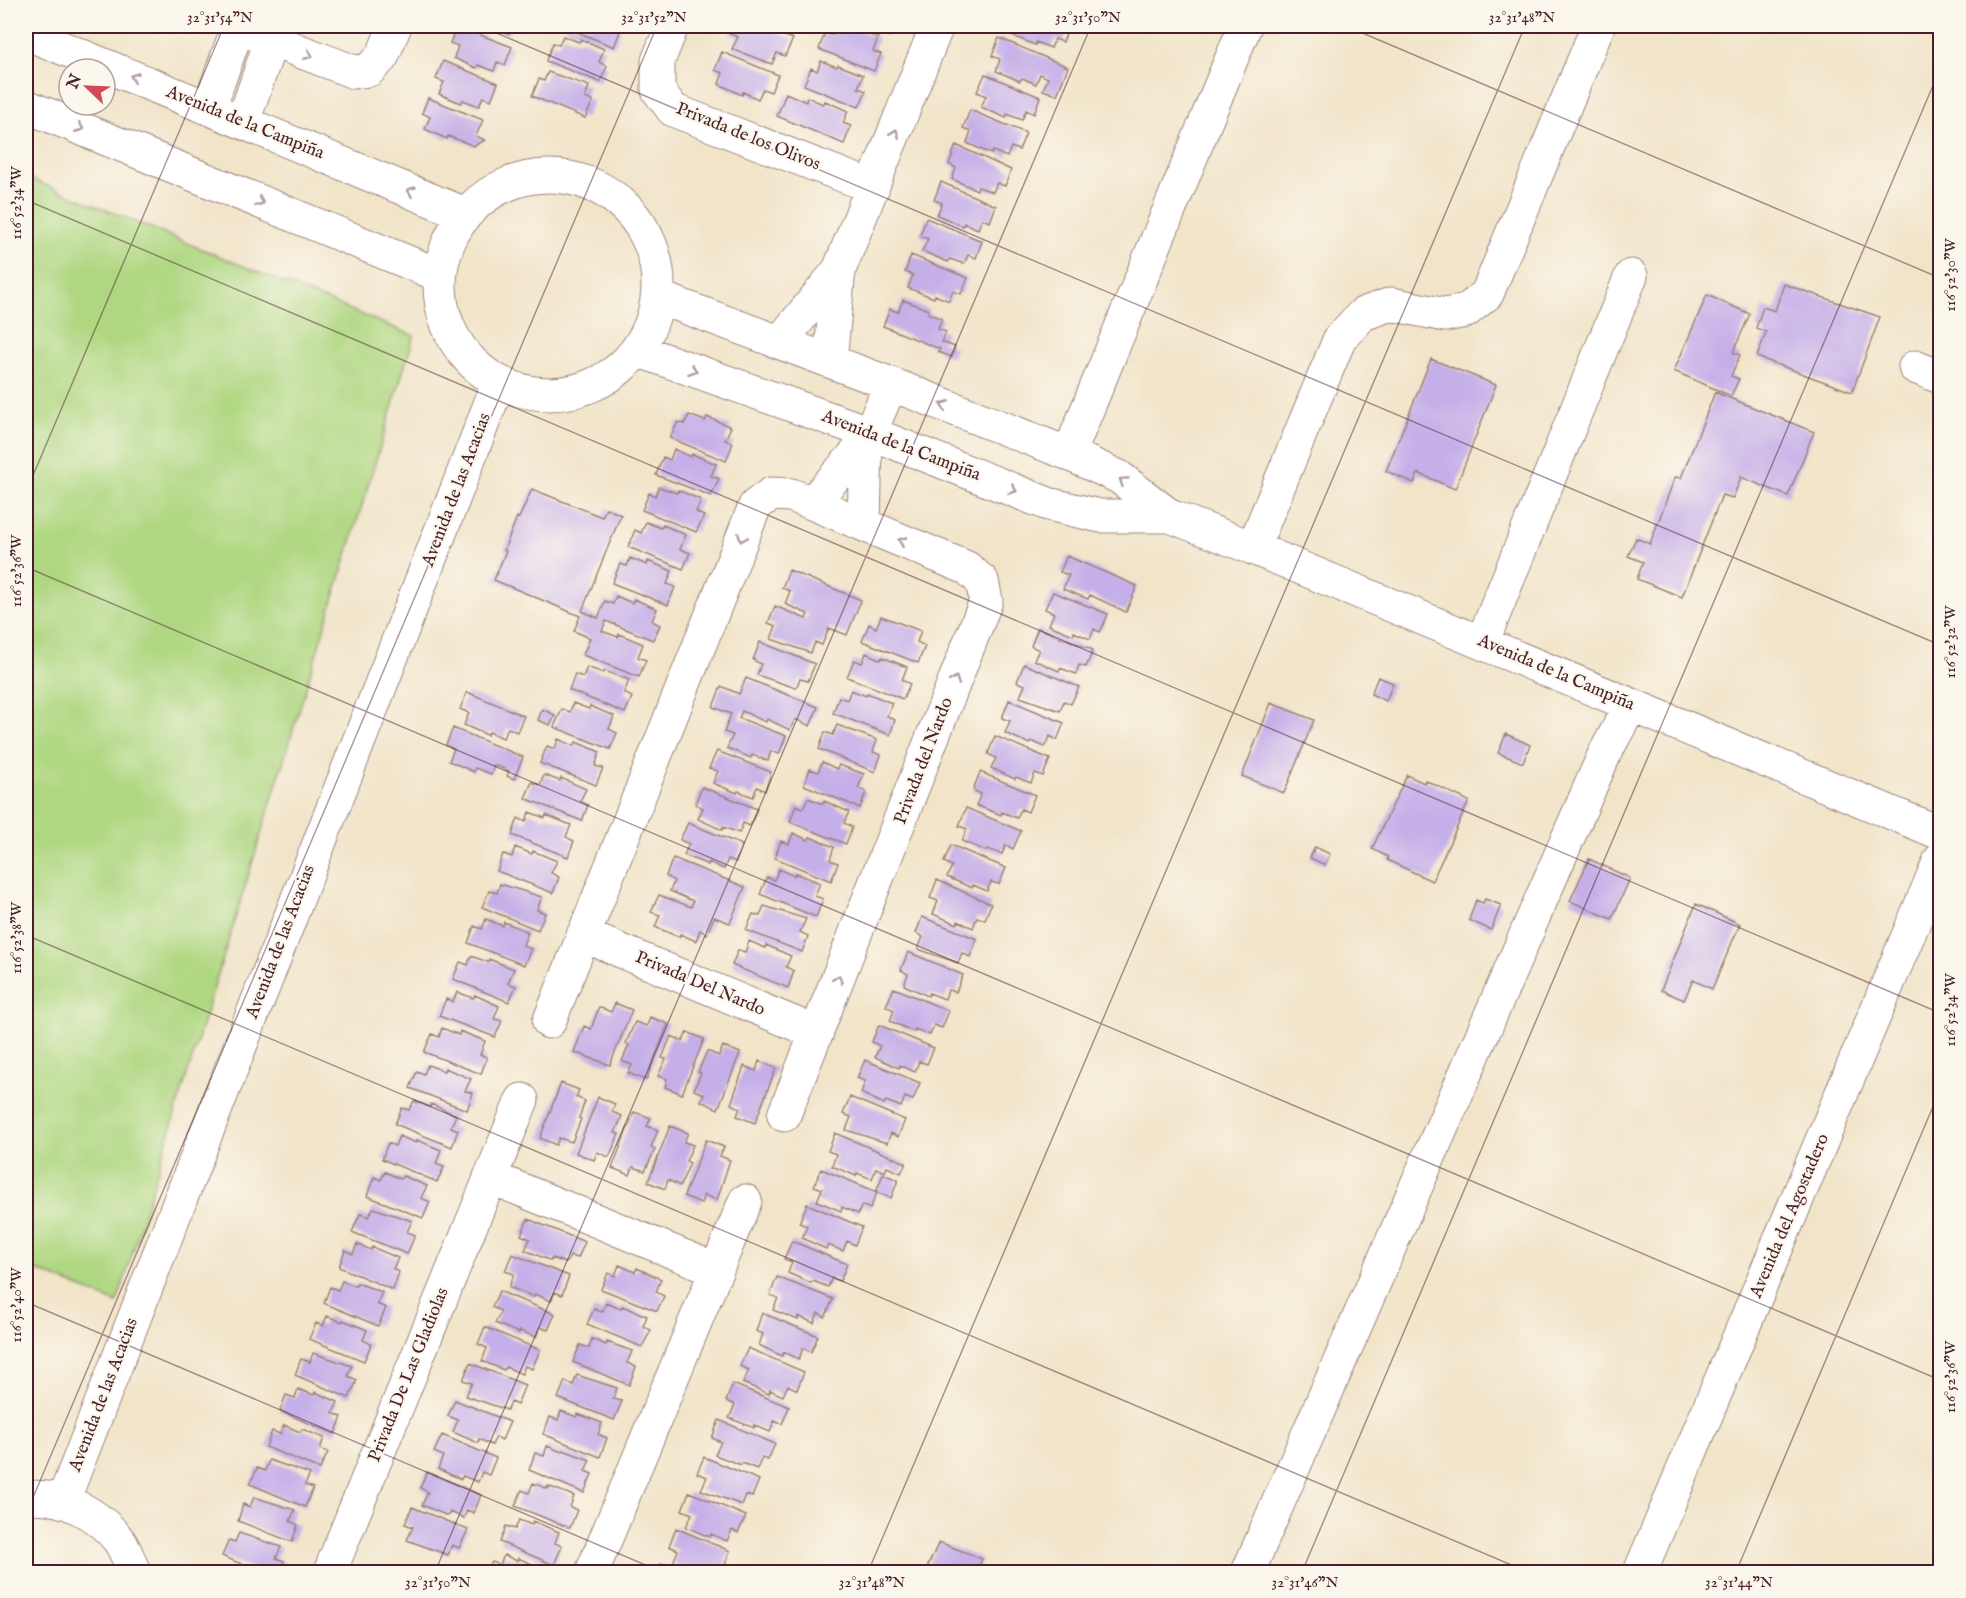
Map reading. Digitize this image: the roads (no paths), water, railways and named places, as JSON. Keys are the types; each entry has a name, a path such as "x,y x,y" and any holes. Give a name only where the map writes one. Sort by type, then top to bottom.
{"street":[{"path":"209,108 237,26 354,72 369,70 382,57 395,26"},
{"name":"Privada de los Olivos","path":"672,26 658,62 658,90 673,110 873,187"},
{"path":"780,342 838,270 937,26"},
{"path":"1069,454 1245,26"},
{"path":"1253,548 1340,338 1363,314 1391,304 1445,315 1466,311 1487,294 1598,26"},
{"name":"Avenida de la Campiña","path":"26,33 465,214"},
{"path":"243,122 272,41"},
{"path":"26,105 439,275"},
{"path":"538,176 565,176 592,184 616,198 641,226 650,242 657,269 658,297 651,325 638,350 610,377 574,393 536,395 498,384 472,365 452,339 441,308 439,275 447,243 465,214 486,195 502,186 538,176"},
{"path":"830,361 838,270"},
{"path":"1482,643 1631,276"},
{"name":"Avenida de la Campiña","path":"658,297 891,384 1069,454 1119,477 1170,516 1253,548 1941,834"},
{"name":"Avenida de la Campiña","path":"638,350 868,437 976,475 1048,504 1100,516 1170,516"},
{"name":"Avenida de las Acacias","path":"63,1501 498,384"},
{"path":"812,503 868,437 891,384"},
{"path":"976,475 997,426"},
{"path":"864,515 868,437"},
{"name":"Privada del Nardo","path":"549,1022 755,506 771,494 791,495 812,503 864,515 967,568 982,581 986,601 784,1115"},
{"path":"1248,1572 1605,753 1631,705"},
{"name":"Avenida del Agostadero","path":"1640,1572 1941,861"},
{"name":"Privada Del Nardo","path":"583,935 817,1033"},
{"name":"Privada De Las Gladiolas","path":"332,1572 333,1564 522,1100"},
{"path":"490,1177 717,1270"},
{"path":"592,1572 745,1201"},
{"path":"26,1498 63,1501 95,1516 120,1542 134,1572"}]}
